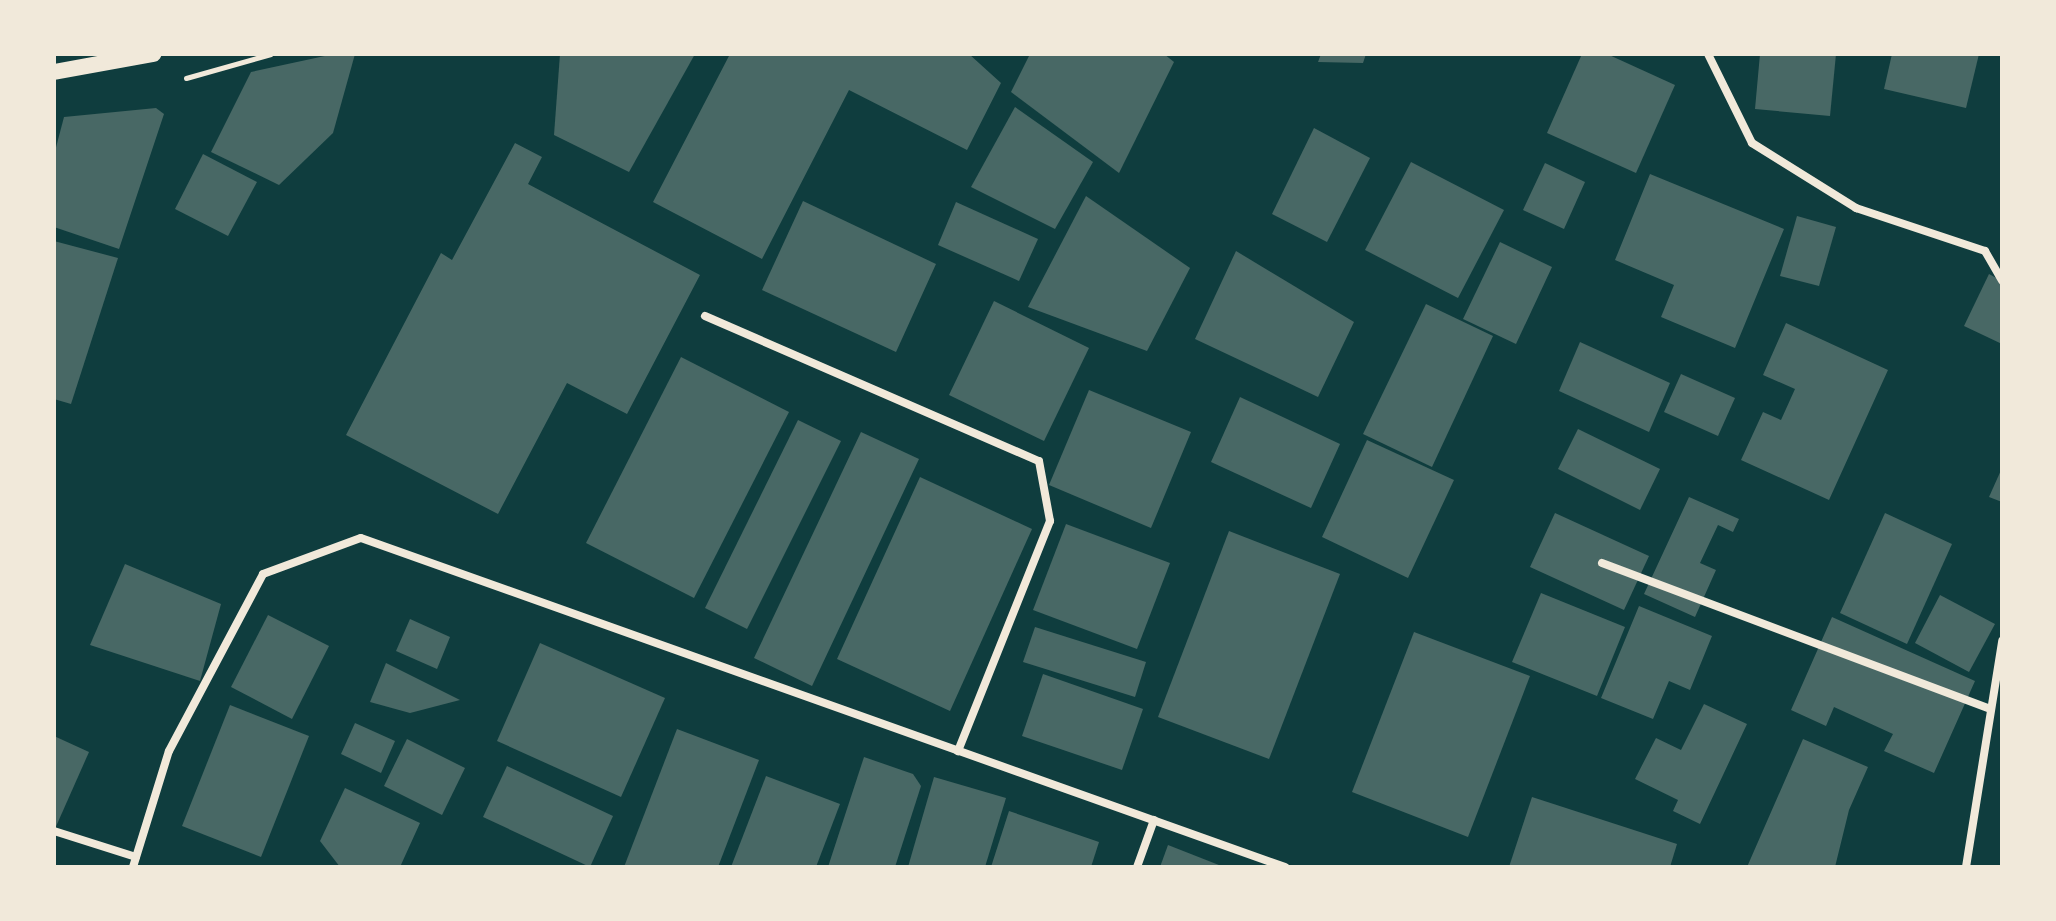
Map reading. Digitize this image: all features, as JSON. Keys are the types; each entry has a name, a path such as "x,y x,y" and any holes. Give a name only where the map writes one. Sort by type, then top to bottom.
{"main road":[{"path":"54,72 153,54"}],"street":[{"path":"1708,54 1752,143 1856,208 1985,251 2002,280"},
{"path":"705,316 1039,461 1050,521 958,751"},
{"path":"133,867 169,751 263,574 361,538 1285,867"},
{"path":"1602,563 1991,709"},
{"path":"1966,867 2002,641"},
{"path":"1137,867 1154,820"},
{"path":"54,831 136,857"}],"building":[{"path":"334,54 355,54 333,133 279,185 211,152 251,72"},
{"path":"560,54 695,54 629,172 554,135"},
{"path":"730,54 969,54 1001,83 967,150 849,90 762,259 653,202"},
{"path":"1030,54 1164,54 1174,62 1119,173 1011,92"},
{"path":"1321,54 1366,54 1363,63 1318,62"},
{"path":"1582,54 1607,54 1675,85 1636,173 1547,133"},
{"path":"1760,54 1836,54 1830,116 1755,109"},
{"path":"1892,54 1979,54 1966,108 1884,89"},
{"path":"1015,107 1093,162 1055,229 971,187"},
{"path":"156,108 164,114 119,249 54,227 54,155 64,117"},
{"path":"1314,128 1370,158 1327,242 1272,214"},
{"path":"515,143 542,157 528,184 700,275 627,414 567,383 498,514 346,435 441,253 452,260"},
{"path":"203,154 257,182 228,236 175,209"},
{"path":"1411,162 1504,210 1458,298 1365,250"},
{"path":"1545,163 1585,182 1564,229 1523,210"},
{"path":"1650,174 1784,229 1735,348 1661,317 1674,285 1615,260"},
{"path":"1086,196 1190,268 1147,351 1028,307"},
{"path":"803,201 936,264 896,352 762,290"},
{"path":"956,202 1038,239 1019,281 938,245"},
{"path":"1797,216 1836,227 1819,286 1780,276"},
{"path":"54,241 118,258 71,404 54,399"},
{"path":"1500,242 1552,267 1516,344 1463,319"},
{"path":"1236,251 1354,322 1318,397 1195,339"},
{"path":"1989,274 2002,281 2002,344 1964,326"},
{"path":"994,301 1089,348 1044,441 949,395"},
{"path":"1426,304 1493,336 1432,467 1363,434"},
{"path":"1786,323 1888,370 1829,500 1741,460 1763,412 1781,420 1795,389 1763,375"},
{"path":"1580,342 1670,383 1649,432 1559,391"},
{"path":"681,357 789,412 694,598 586,543"},
{"path":"1681,374 1735,398 1718,436 1664,412"},
{"path":"1089,390 1191,432 1151,528 1049,485"},
{"path":"1240,397 1340,444 1311,508 1211,462"},
{"path":"798,420 841,441 747,629 705,608"},
{"path":"1578,429 1660,469 1640,510 1558,469"},
{"path":"861,432 919,459 812,686 754,658"},
{"path":"1367,440 1454,480 1408,578 1322,537"},
{"path":"2002,468 2002,502 1989,497"},
{"path":"920,477 1032,529 950,711 837,659"},
{"path":"1689,497 1739,519 1733,532 1718,525 1700,563 1716,570 1695,617 1644,594"},
{"path":"1555,513 1649,556 1624,610 1530,567"},
{"path":"1885,513 1952,544 1907,644 1840,613"},
{"path":"1066,524 1170,563 1137,649 1033,610"},
{"path":"1229,531 1340,574 1269,759 1158,717"},
{"path":"125,564 221,604 200,681 90,645"},
{"path":"1541,593 1625,627 1597,696 1512,662"},
{"path":"1940,595 1995,624 1969,672 1915,643"},
{"path":"1639,606 1712,636 1690,690 1669,681 1653,719 1601,698"},
{"path":"268,615 329,646 292,719 231,687"},
{"path":"1832,617 1975,681 1934,773 1884,751 1893,734 1834,707 1826,726 1791,710"},
{"path":"410,619 450,637 437,669 396,651"},
{"path":"1035,627 1146,662 1135,697 1023,662"},
{"path":"1414,632 1530,676 1468,837 1352,792"},
{"path":"540,643 665,698 621,797 497,741"},
{"path":"386,663 460,700 410,713 370,702"},
{"path":"1043,674 1143,709 1122,770 1022,736"},
{"path":"1704,704 1747,724 1700,824 1673,811 1678,800 1635,779 1656,738 1681,750"},
{"path":"230,705 309,736 261,857 182,826"},
{"path":"355,723 395,741 381,773 341,754"},
{"path":"677,729 759,760 718,867 624,867"},
{"path":"54,736 89,752 54,831"},
{"path":"407,739 465,768 442,815 384,786"},
{"path":"1803,739 1868,767 1849,810 1835,867 1747,867"},
{"path":"864,757 913,774 921,786 895,867 828,867"},
{"path":"507,766 613,816 590,867 483,817"},
{"path":"766,776 840,804 816,867 731,867"},
{"path":"934,777 1006,798 985,867 908,867"},
{"path":"345,788 420,823 400,867 340,867 320,841"},
{"path":"1532,797 1677,844 1670,867 1509,867"},
{"path":"1009,811 1099,842 1091,867 991,867"},
{"path":"1168,845 1224,867 1160,867"}]}
